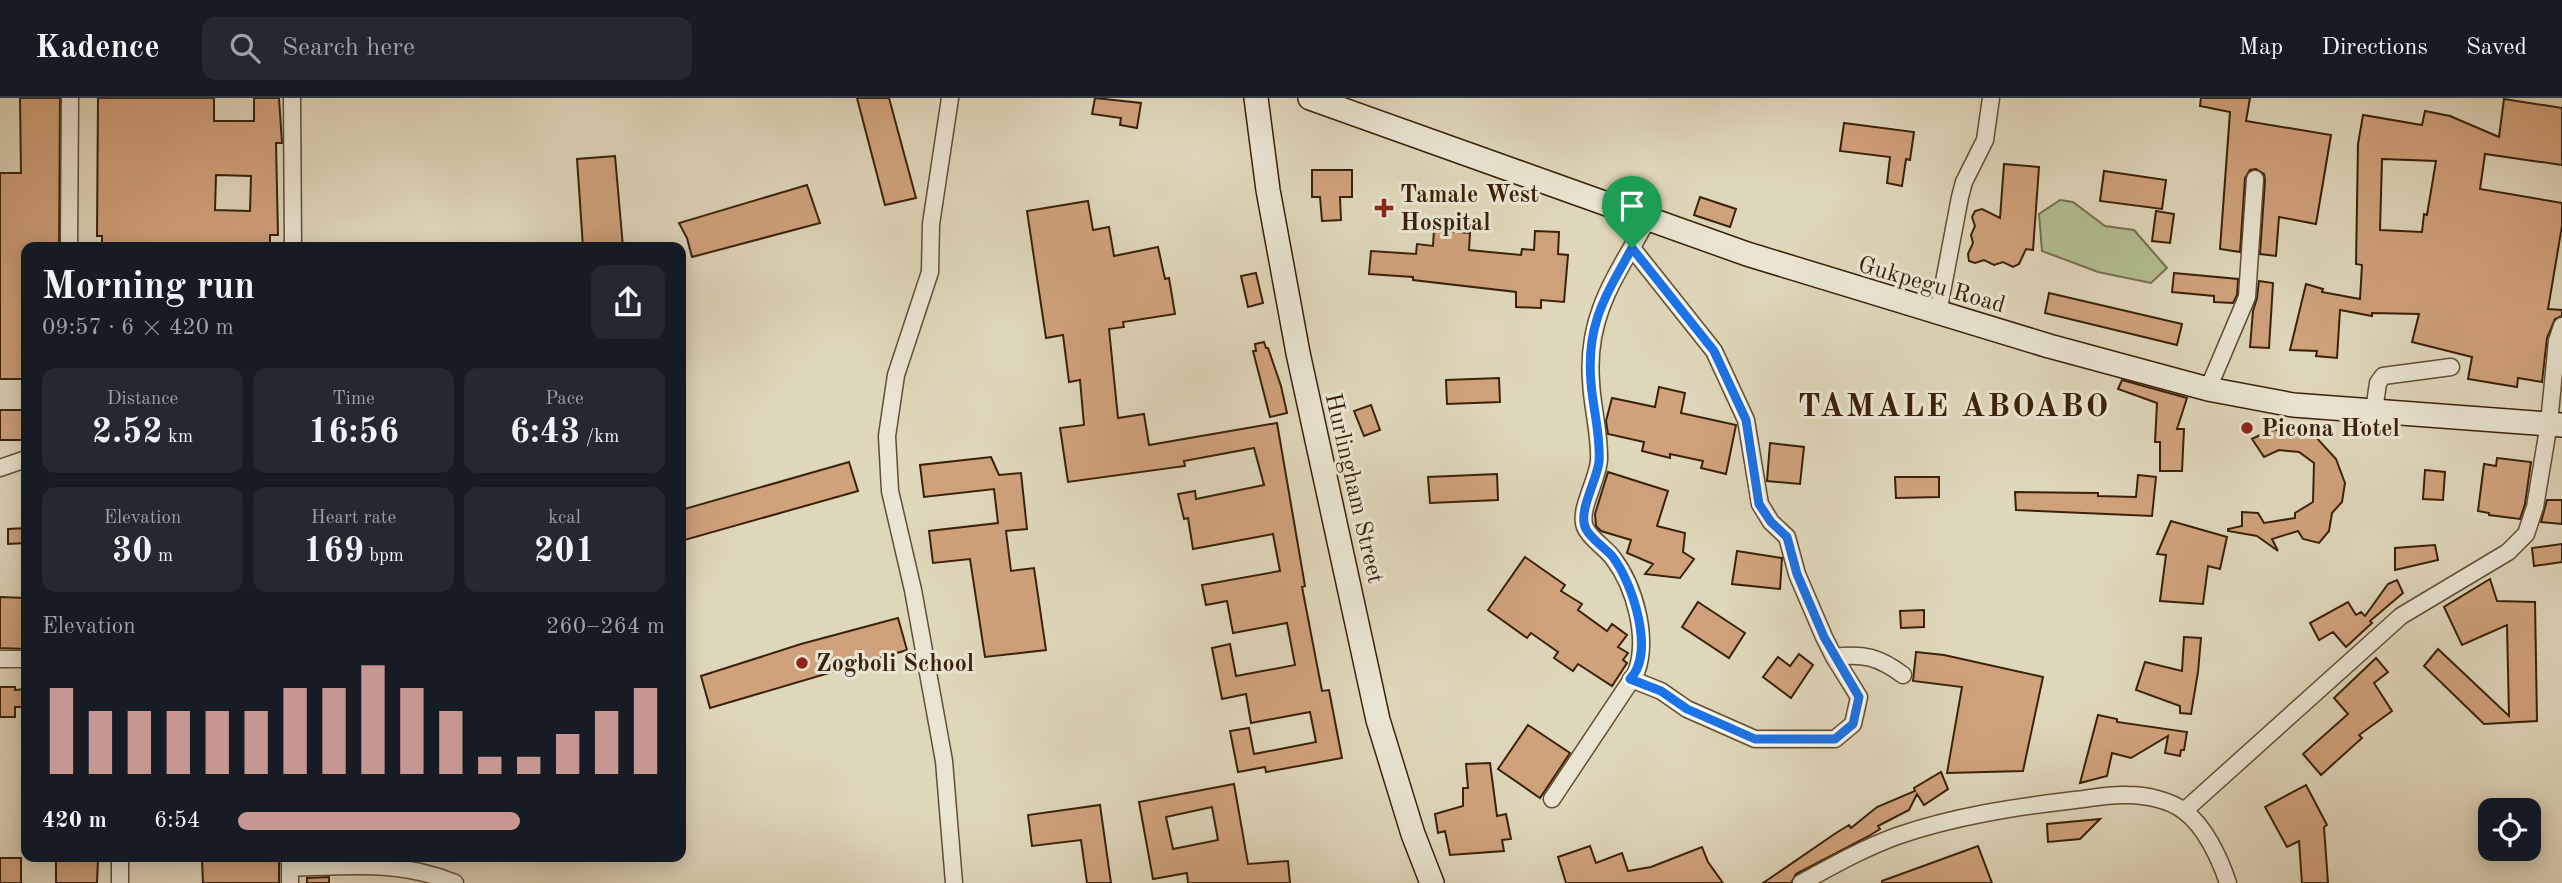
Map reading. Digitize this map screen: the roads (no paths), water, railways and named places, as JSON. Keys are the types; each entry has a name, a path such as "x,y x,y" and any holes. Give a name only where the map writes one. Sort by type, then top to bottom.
{"street":[{"path":"69,98 69,242"},
{"path":"292,98 293,242"},
{"path":"950,98 931,224 930,272 896,375 887,436 890,491 913,590 944,761 954,883"},
{"name":"Hurlingham Street","path":"1256,98 1268,190 1298,353 1378,720 1413,834 1432,883"},
{"name":"Gukpegu Road","path":"1310,98 1837,284 2208,389 2292,405 2555,424"},
{"path":"1938,313 1960,197 1969,170 1985,140 1991,98"},
{"path":"2208,389 2247,297 2255,179"},
{"path":"1552,799 1641,662 1642,646 1636,611 1626,577 1612,556 1586,529 1583,514 1599,461 1591,380 1591,341 1598,310 1648,219"},
{"path":"1630,679 1661,691 1687,709 1755,739 1835,739 1853,724 1859,697 1834,656 1797,574 1787,537 1771,522 1759,504 1746,420 1714,351 1632,248"},
{"path":"2184,811 2394,621 2517,544 2526,534 2555,424 2557,341 2562,326"},
{"path":"2374,411 2378,383 2383,376 2451,367"},
{"path":"0,468 21,461"},
{"path":"1834,656 1858,654 1891,666 1903,675"},
{"path":"0,659 21,659"},
{"path":"1801,883 1896,836 1984,813 2035,804 2129,795 2167,803 2184,811 2209,839 2228,883"},
{"path":"120,862 120,883"},
{"path":"290,869 384,865 433,874 455,883"}],"place":[{"name":"Tamale West Hospital","path":"1384,208"},
{"name":"Picona Hotel","path":"2247,428"},
{"name":"Zogboli School","path":"802,663"}],"district":[{"name":"TAMALE ABOABO","path":"1954,405"}]}
